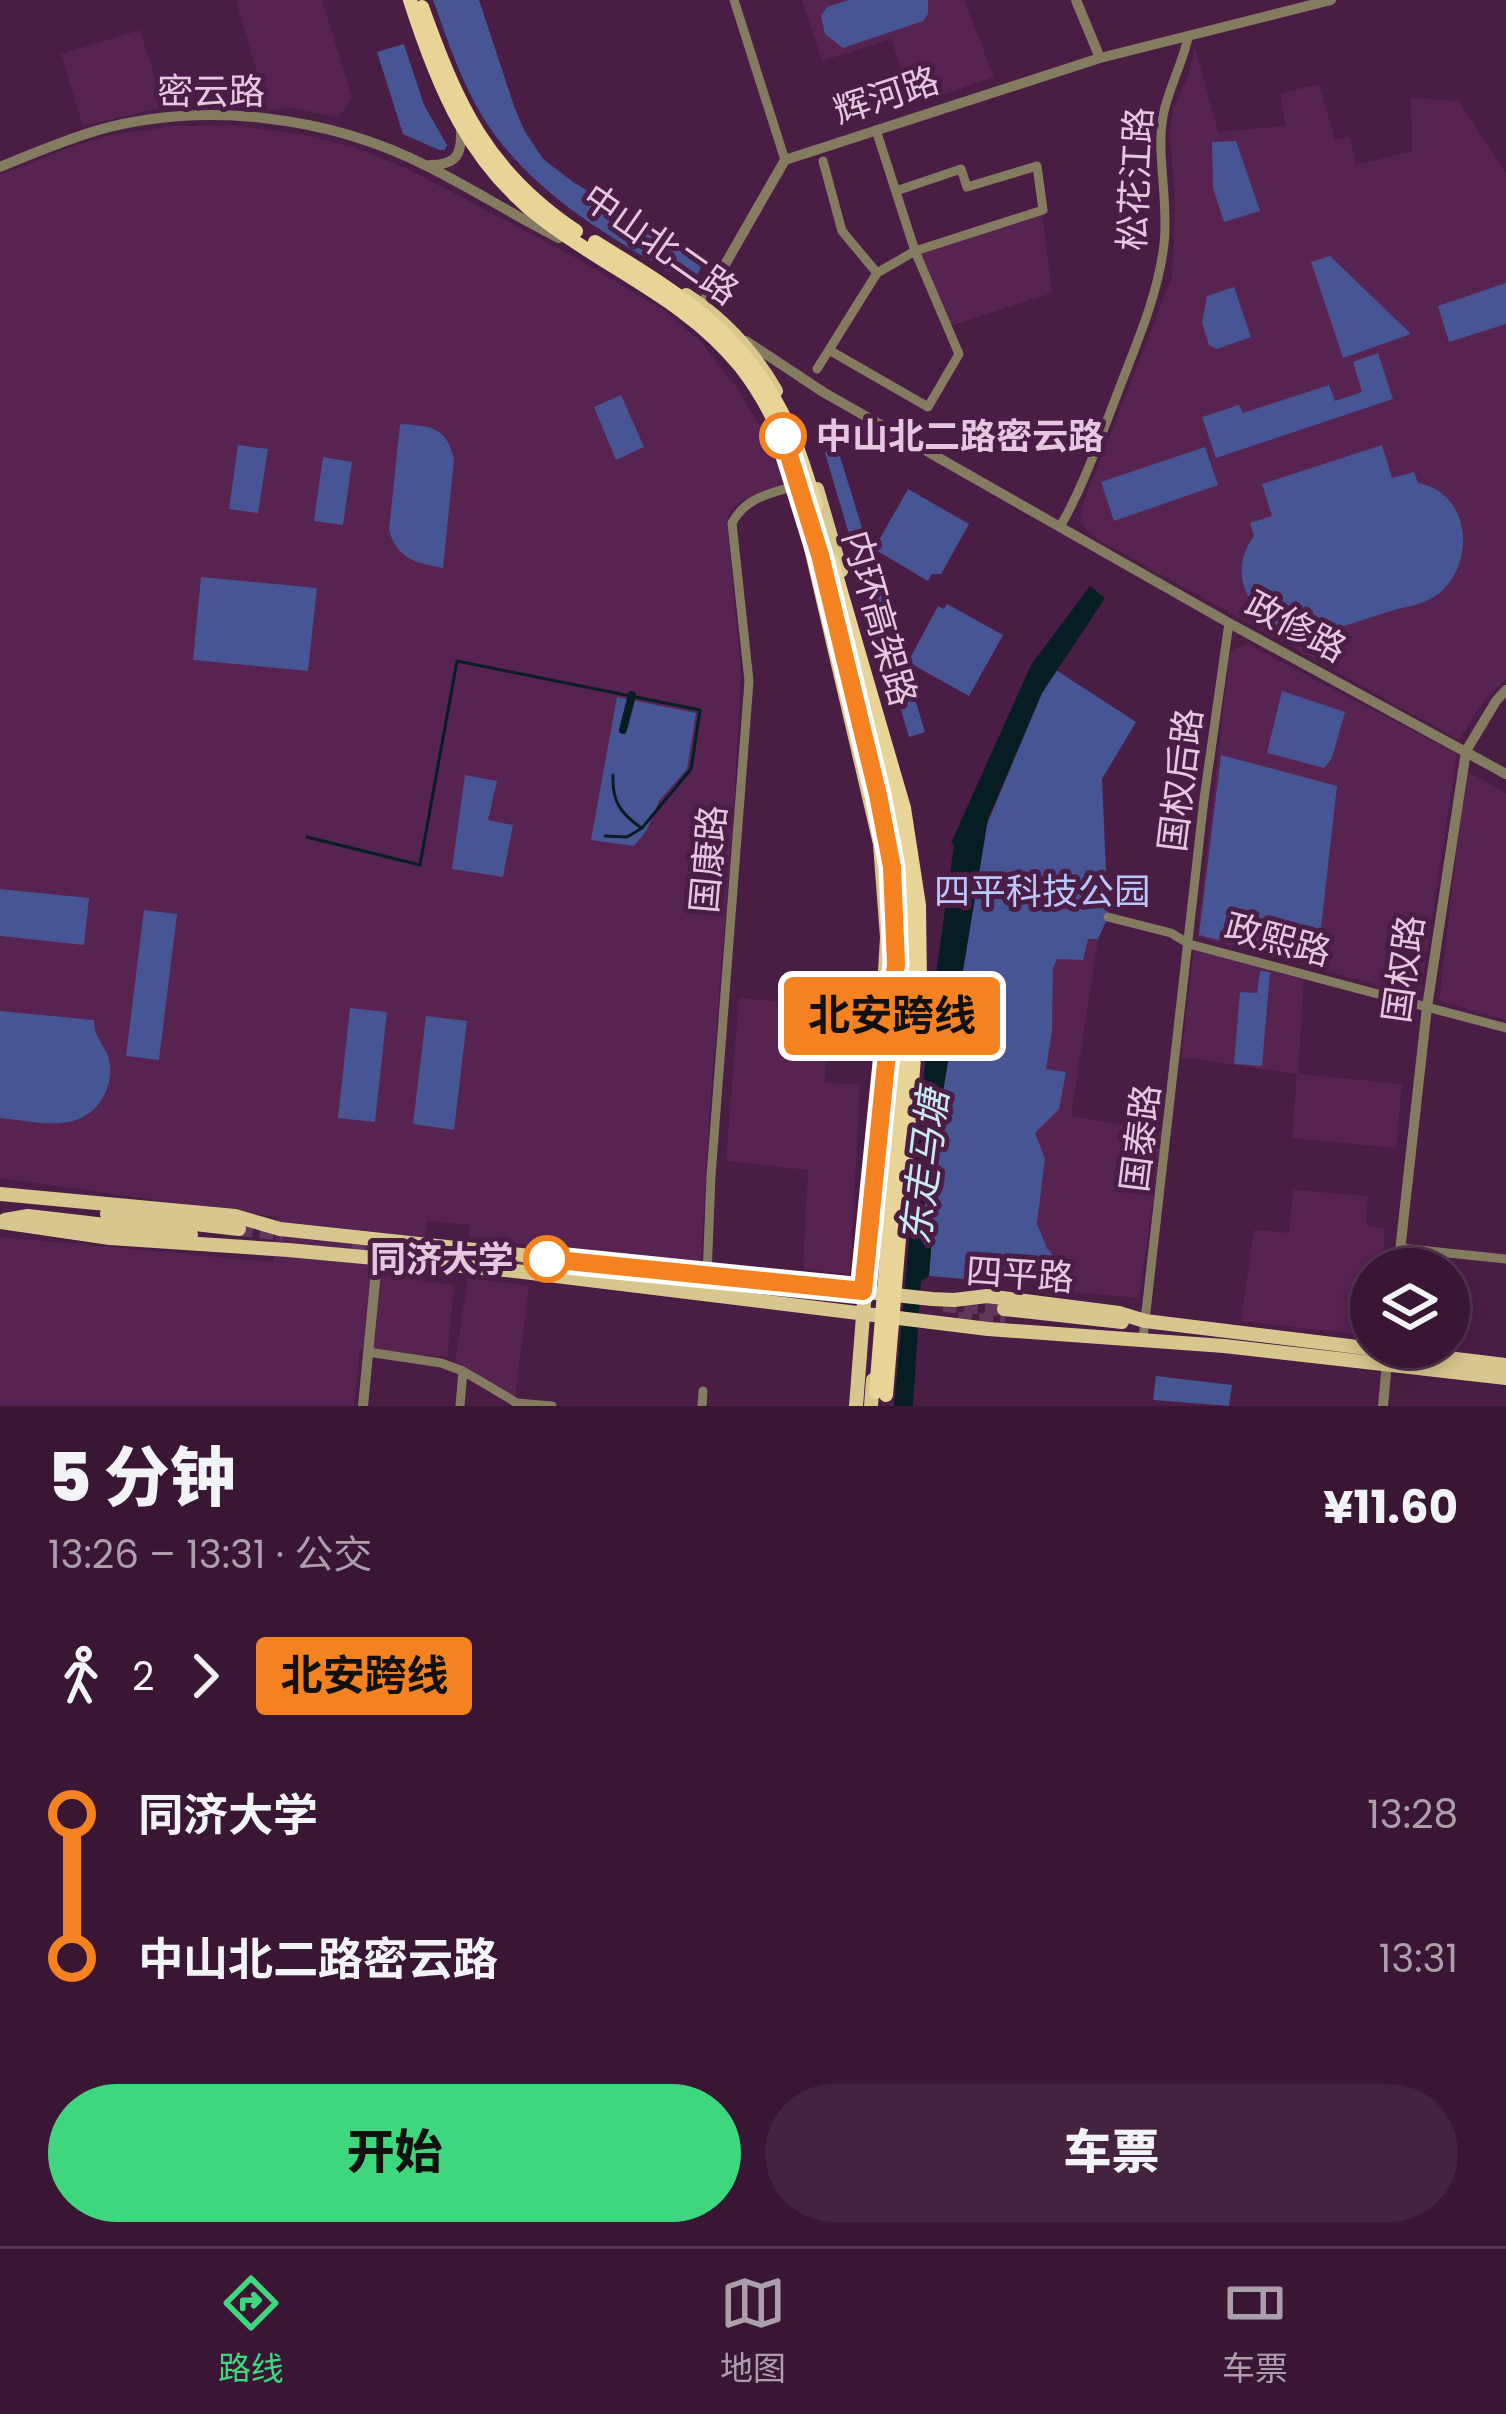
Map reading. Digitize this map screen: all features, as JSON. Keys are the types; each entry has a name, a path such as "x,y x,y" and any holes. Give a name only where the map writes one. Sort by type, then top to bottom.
{"highway":[{"name":"内环高架路","path":"410,0 443,94 502,183 556,228 704,328 742,368 782,435 899,837 910,921 873,1406"},
{"name":"内环高架路","path":"423,0 457,98 494,157 550,212 679,294 727,335 773,396 804,470 904,808 919,904 920,986 885,1406"},
{"path":"820,555 892,867 896,930 890,1039 877,1144"}],"main road":[{"name":"中山北二路","path":"410,0 461,130 518,204 559,238 650,292 688,321 725,354 780,437 880,844 887,937 877,1144 856,1406"},
{"name":"中山北二路","path":"423,0 464,102 486,136 518,175 572,221 702,305 734,332 767,375 814,480 887,730 911,837 915,890 913,960 873,1406"},
{"path":"0,1194 23,1196 44,1207 240,1234"},
{"path":"0,1222 28,1216 240,1234"},
{"name":"四平路","path":"240,1234 280,1229 1145,1322 1350,1349"},
{"name":"四平路","path":"240,1234 376,1259 515,1271 988,1329 1350,1352"},
{"path":"988,1329 968,1323 963,1311 970,1304 1143,1338"},
{"name":"四平路","path":"1470,1362 1506,1365"},
{"name":"四平路","path":"1457,1368 1506,1378"}],"street":[{"path":"688,321 702,305 785,160 734,0"},
{"path":"1076,0 1100,58"},
{"path":"1188,38 1331,0"},
{"name":"辉河路","path":"785,160 1100,58 1188,38"},
{"name":"松花江路","path":"1060,527 1093,456 1159,275 1166,216 1162,124 1188,38"},
{"name":"密云路","path":"0,167 109,128 163,119 269,119 370,142 423,164 559,238"},
{"path":"423,164 443,164 455,158 462,146 461,130"},
{"path":"829,350 928,407 959,354 915,251 876,130"},
{"path":"823,160 842,231 877,273"},
{"path":"817,369 877,273 915,251 1043,210 1037,166 967,188 961,169 896,190"},
{"path":"734,332 784,368 1060,527"},
{"path":"767,375 771,366 784,368"},
{"name":"国康路","path":"707,1276 749,681 732,523 753,499 795,486"},
{"name":"政修路","path":"1060,527 1506,774"},
{"name":"国权后路","path":"1190,944 1229,623"},
{"name":"国权路","path":"1400,1248 1427,1006 1466,751 1506,690"},
{"name":"政熙路","path":"1108,917 1171,933 1190,944 1506,1028"},
{"name":"国泰路","path":"1143,1338 1190,944"},
{"path":"363,1406 379,1240"},
{"path":"1470,1255 1506,1259"},
{"path":"368,1352 441,1363 517,1403 552,1406"},
{"path":"1383,1406 1387,1368"},
{"path":"460,1406 463,1371"},
{"path":"702,1406 703,1391"}],"shaded area":[{"path":"236,0 322,0 352,97 338,118 293,108 268,110"},
{"path":"802,0 964,0 994,77 913,105 891,39 822,61"},
{"path":"140,30 164,107 83,126 61,54"},
{"path":"1195,48 1218,132 1286,126 1280,94 1319,84 1335,140 1350,137 1356,165 1412,151 1411,98 1459,101 1506,173 1506,679 1484,701 1459,740 1097,539 1080,522 1081,509 1172,277 1175,200 1170,134 1173,109"},
{"name":"同济大学","path":"235,125 310,136 408,169 665,311 700,341 735,385 784,475 787,487 742,501 727,521 741,674 701,1268 469,1237 470,1225 427,1221 421,1281 454,1285 447,1357 360,1349 354,1406 0,1406 0,1237 273,1262 277,1217 0,1178 0,175 108,136 173,126"},
{"path":"1042,214 1052,293 950,326 920,253"},
{"path":"1247,644 1457,754 1420,996 1197,937 1230,651"},
{"path":"1466,771 1506,793 1506,1020 1439,1001"},
{"path":"1088,938 1098,939 1071,1116 1163,1131 1139,1298 1059,1291 1062,1267 1037,1224 1045,1159 1034,1133 1058,1109 1066,1072 1046,1070 1053,968 1056,959"},
{"path":"1194,949 1304,980 1298,1074 1402,1084 1396,1148 1292,1138 1297,1074 1181,1057"},
{"path":"739,998 827,1006 825,1083 860,1084 850,1274 803,1269 808,1170 726,1161"},
{"path":"1293,1190 1368,1196 1366,1225 1385,1229 1384,1248 1350,1248 1350,1334 1241,1321 1254,1230 1289,1233"},
{"path":"468,1278 529,1286 515,1397 455,1362"}],"green space":[{"path":"433,0 479,0 514,106 543,159 704,260 693,285 578,214 526,171 476,105"},
{"path":"849,0 928,0 928,14 923,21 843,48 825,34 821,16 827,7"},
{"path":"404,44 424,105 447,145 445,150 403,134 377,52"},
{"path":"1236,141 1260,211 1224,222 1213,188 1212,142"},
{"path":"1330,256 1411,334 1343,358 1311,262"},
{"path":"1506,283 1506,324 1449,342 1438,306"},
{"path":"1234,287 1251,337 1217,349 1209,345 1202,323 1207,296"},
{"path":"1378,353 1393,399 1216,458 1202,417 1239,405 1243,413 1329,385 1335,401 1362,392 1353,362"},
{"path":"621,395 644,447 616,460 594,407"},
{"path":"400,424 436,430 451,449 454,460 443,568 409,558 389,530"},
{"path":"834,437 925,732 909,737 825,453"},
{"path":"238,445 268,449 258,513 229,509"},
{"path":"1382,445 1392,478 1414,472 1418,483 1437,490 1456,510 1463,540 1454,575 1440,593 1422,603 1303,638 1287,631 1259,611 1243,584 1245,553 1254,536 1250,523 1272,516 1262,484"},
{"path":"1205,447 1218,485 1114,521 1101,482"},
{"path":"323,457 352,462 343,525 314,521"},
{"path":"908,489 969,524 941,574 932,574 928,581 874,549"},
{"path":"201,577 317,588 308,671 193,660"},
{"path":"947,604 1003,635 969,696 908,662 938,606 944,609"},
{"name":"四平科技公园","path":"1056,670 1136,722 1102,779 1108,917 1098,939 1088,939 1083,960 1057,959 1053,968 1046,1069 1066,1072 1059,1109 1035,1133 1045,1159 1037,1224 1062,1267 1059,1291 1053,1291 1042,1274 1010,1280 1008,1275 990,1272 988,1281 929,1276 933,1224 923,1214 985,829"},
{"path":"1282,691 1345,712 1332,758 1324,768 1267,753"},
{"path":"617,697 696,713 687,769 659,801 634,846 591,840"},
{"path":"1221,755 1337,786 1317,964 1199,935"},
{"path":"465,775 497,781 488,820 513,825 503,877 452,869"},
{"path":"0,889 89,898 84,945 0,936"},
{"path":"144,910 177,914 159,1060 126,1056"},
{"path":"1260,971 1270,972 1262,1066 1234,1064 1240,992 1257,993"},
{"path":"350,1008 387,1012 375,1122 338,1118"},
{"path":"0,1011 94,1020 110,1074 94,1109 60,1123 0,1118"},
{"path":"426,1016 467,1021 454,1130 413,1124"},
{"path":"1156,1376 1232,1385 1229,1406 1153,1400"}],"water":[{"name":"东走马塘","path":"1090,586 1105,598 1042,693 988,819 923,1214 925,1221 933,1223 929,1276 921,1281 913,1406 894,1406 928,1031 951,843 1031,665"}],"waterway":[{"path":"307,837 420,865 457,661 700,710 691,769 642,828 627,837 605,836"},
{"path":"623,730 632,695"},
{"path":"613,775 618,805 640,827"}],"tunnel":[{"path":"239,1229 283,1234"},
{"path":"352,1243 742,1285"},
{"path":"943,1305 1004,1309"},
{"path":"958,1319 1005,1322"}],"bus line":[{"name":"北安跨线","path":"547,1259 863,1291 896,964 892,867 820,555 783,436"}],"place":[{"name":"中山北二路密云路","path":"783,436"},
{"name":"同济大学","path":"547,1259"}]}
